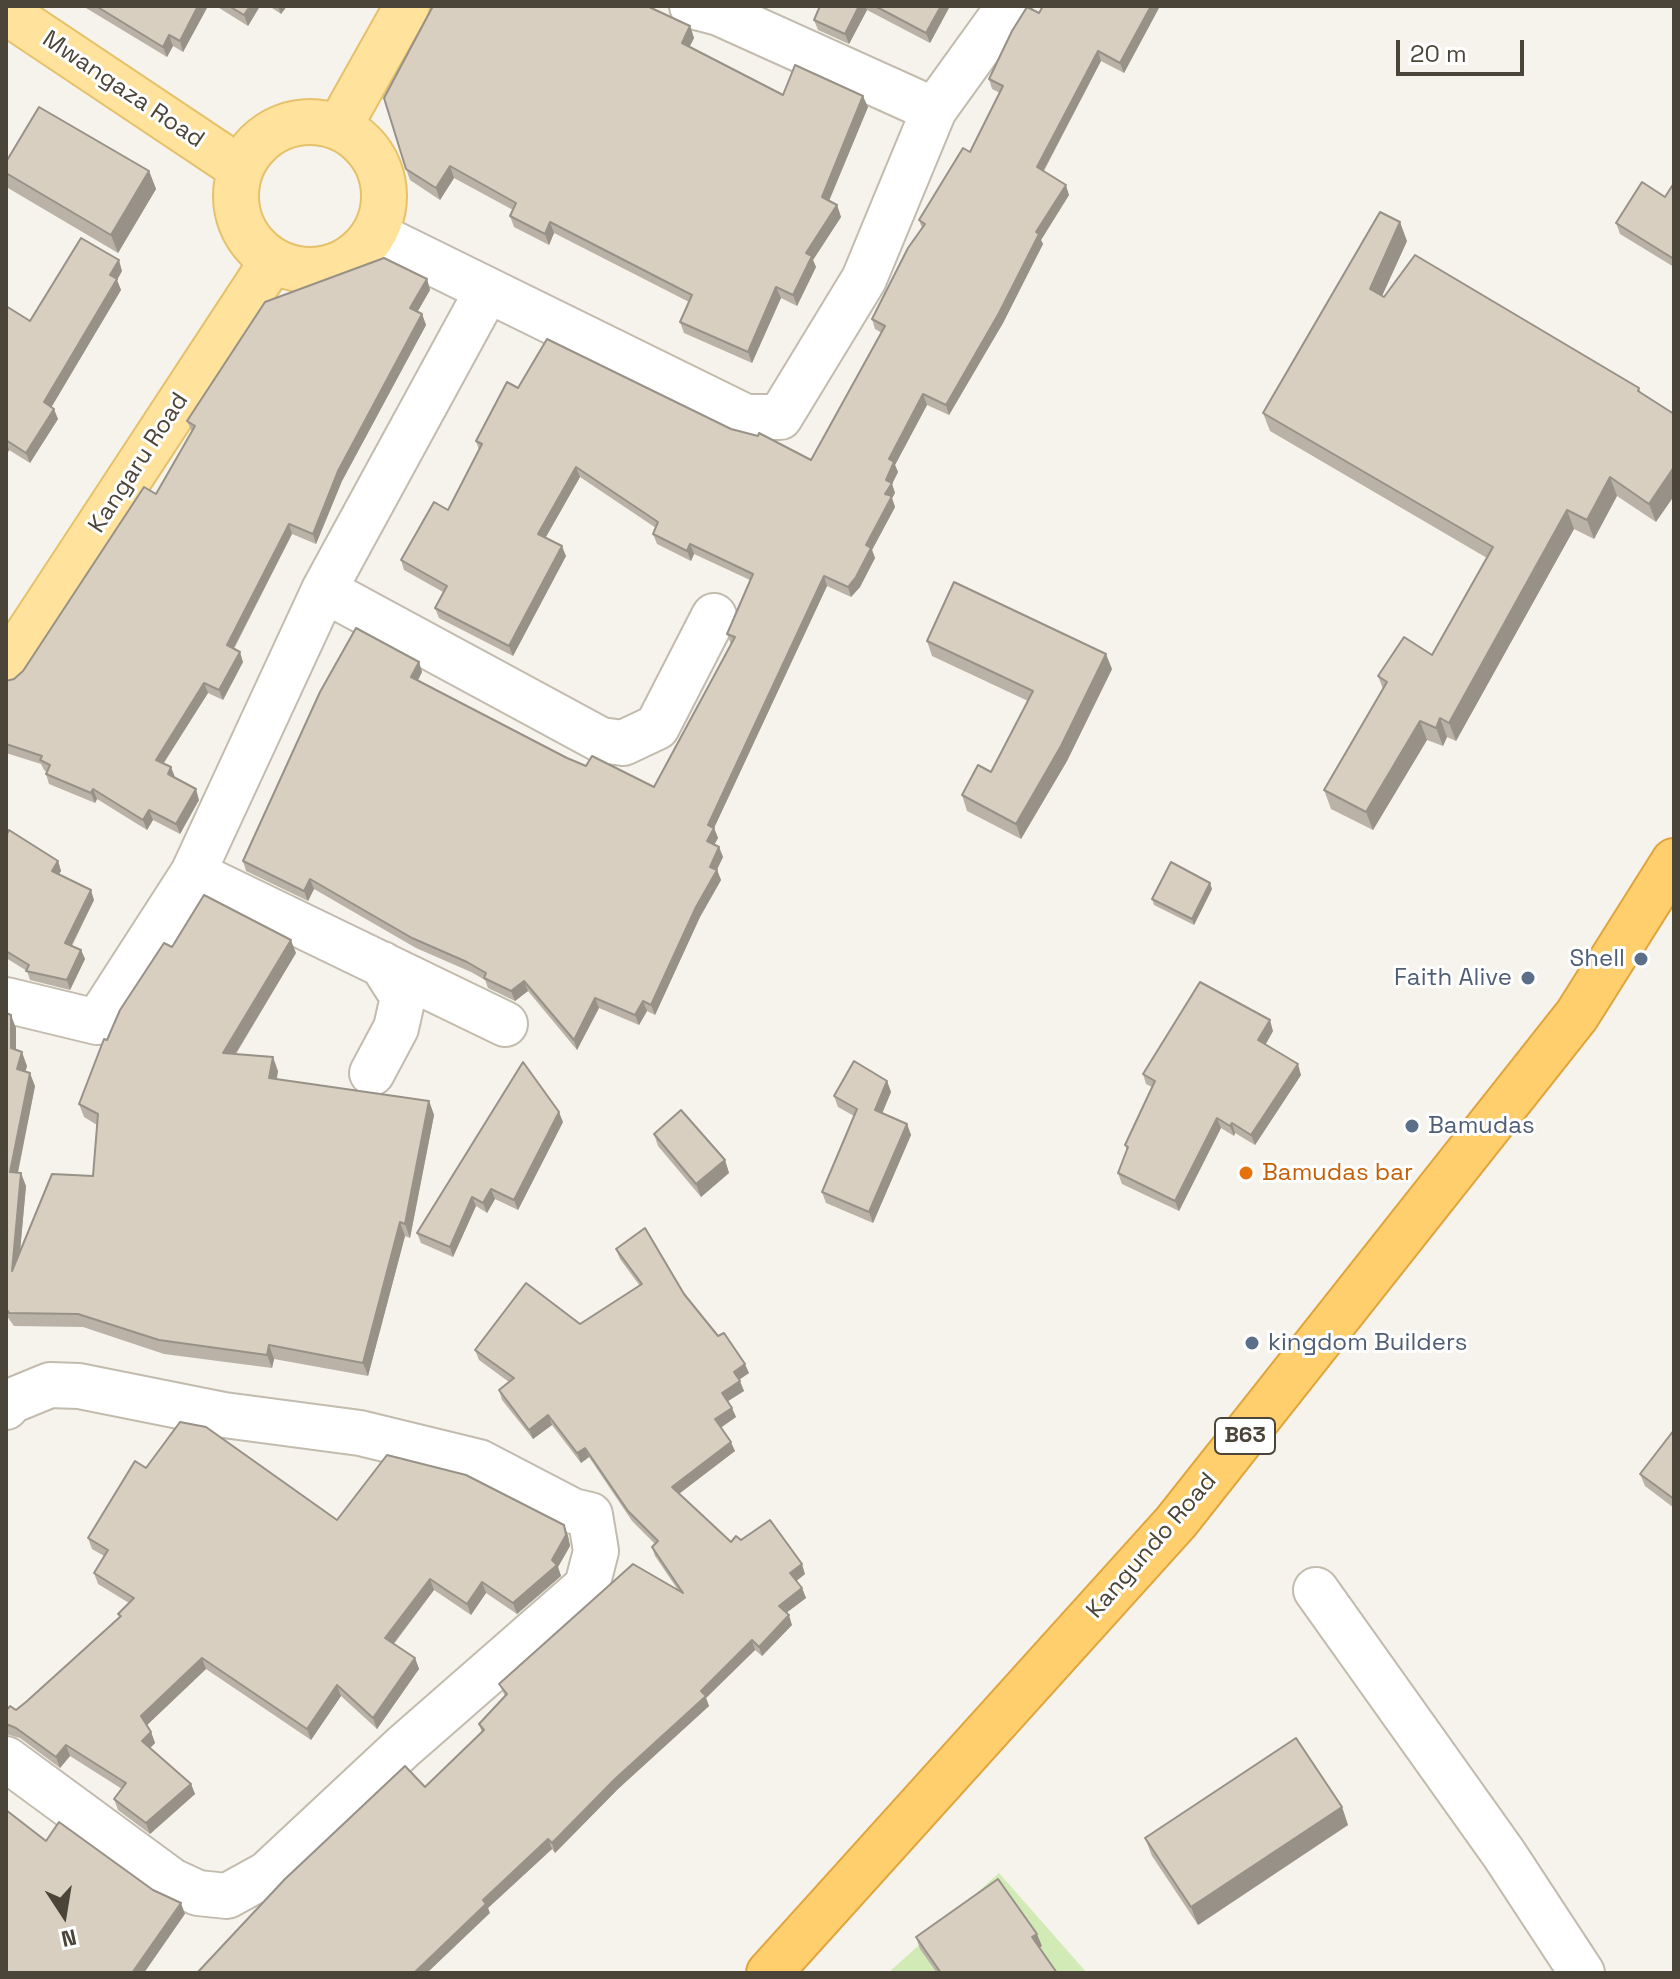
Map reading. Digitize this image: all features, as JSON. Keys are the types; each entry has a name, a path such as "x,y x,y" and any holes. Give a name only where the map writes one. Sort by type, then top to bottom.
{"highway":[{"name":"Kangundo Road","path":"769,1973 1176,1522 1577,1015 1674,861"}],"main road":[{"path":"339,127 407,6"},
{"name":"Mwangaza Road","path":"6,12 241,169"},
{"path":"315,122 339,127 360,140 376,161 384,185 383,210 374,234 359,252 339,264 317,269 294,268 273,260 256,247 241,220 236,189 241,169 253,149 270,133 292,124 315,122"},
{"name":"Kangaru Road","path":"6,667 273,260"}],"street":[{"path":"374,234 746,417 780,417 864,279 934,110 1009,6"},
{"path":"711,8 934,110"},
{"path":"6,1000 97,1022 193,873 324,590 487,291"},
{"path":"324,590 601,740 623,743 657,727 714,616"},
{"path":"193,873 505,1024"},
{"path":"372,1073 396,1028 403,997 382,964"},
{"path":"6,1407 11,1401 50,1385 79,1386 224,1415 360,1433 479,1462 573,1511 590,1515 596,1551 587,1586 403,1747 267,1874 227,1896 198,1893 172,1881 6,1759"},
{"path":"1316,1590 1486,1828 1582,1973"}],"green space":[{"path":"999,1873 1087,1973 888,1973"}],"building":[{"path":"96,6 198,6 180,41 169,35 163,47"},
{"path":"229,6 250,6 244,15"},
{"path":"433,6 647,6 690,26 682,43 783,95 795,65 863,96 822,197 837,205 806,253 812,256 793,295 776,287 748,352 680,322 692,295 550,222 545,234 510,216 516,203 450,166 436,188 406,169 384,98"},
{"path":"820,6 859,6 845,34 814,20"},
{"path":"875,6 941,6 926,33"},
{"path":"1043,6 1151,6 1120,63 1098,51 1037,167 1066,185 1036,232 1039,234 999,313 946,405 923,394 889,459 894,462 886,480 892,483 885,494 892,496 866,545 871,548 856,577 848,587 824,576 708,825 714,828 707,841 719,847 710,867 717,870 696,907 651,1005 643,1001 635,1015 595,998 574,1040 524,981 511,991 484,978 486,973 467,962 412,938 310,879 304,891 243,861 320,692 356,628 419,662 411,677 567,758 586,766 592,756 654,787 735,637 727,634 753,574 690,544 687,551 653,534 658,522 576,467 538,534 562,546 509,646 435,608 447,586 401,560 434,502 448,510 482,444 476,441 507,382 518,388 547,339 731,429 758,436 759,433 811,460 885,326 872,319 908,248 925,224 919,220 963,148 970,152 1003,86 989,79 1012,31 1027,7 1039,13"},
{"path":"39,107 149,171 111,235 6,173 6,162"},
{"path":"1642,182 1665,197 1674,183 1674,259 1616,223"},
{"path":"1380,212 1400,222 1370,289 1384,297 1415,255 1639,388 1638,391 1674,414 1674,467 1649,504 1610,477 1587,520 1567,510 1449,723 1440,718 1436,728 1420,721 1366,812 1324,790 1387,682 1378,676 1404,637 1432,655 1493,547 1263,413"},
{"path":"81,238 119,260 110,275 117,279 44,402 54,409 26,453 6,440 6,306 30,321"},
{"path":"384,258 427,279 410,308 422,314 338,471 313,534 289,524 227,645 240,652 219,690 204,683 156,760 171,767 168,774 196,789 176,824 149,810 143,820 93,789 91,793 46,774 50,765 40,760 42,756 6,744 6,681 23,671 144,487 156,494 195,426 187,421 265,302"},
{"path":"954,582 1106,654 1061,746 1016,824 962,795 978,765 991,772 1033,691 927,641"},
{"path":"9,830 58,861 52,871 91,890 65,943 81,950 67,980 26,971 29,965 6,951 6,836"},
{"path":"1171,862 1210,883 1192,919 1152,899"},
{"path":"204,895 291,940 223,1053 273,1057 269,1078 429,1101 405,1224 400,1222 363,1363 269,1345 267,1355 159,1340 78,1314 9,1313 6,1308 6,1013 11,1015 11,1048 22,1052 17,1069 30,1073 10,1172 21,1173 12,1271 52,1174 93,1176 98,1114 79,1104 104,1039 107,1040 120,1010 164,943 172,947"},
{"path":"1200,982 1270,1020 1258,1040 1298,1064 1251,1135 1217,1118 1175,1201 1118,1173 1128,1147 1125,1145 1155,1081 1143,1074"},
{"path":"854,1061 887,1081 875,1110 907,1124 869,1212 822,1192 857,1109 834,1096"},
{"path":"523,1062 559,1112 514,1200 491,1189 483,1203 472,1197 450,1247 417,1233"},
{"path":"681,1110 725,1160 696,1184 654,1134"},
{"path":"645,1228 684,1294 718,1336 724,1333 745,1364 734,1372 740,1381 722,1393 732,1408 715,1419 731,1442 672,1487 731,1542 736,1536 741,1540 770,1520 802,1564 790,1573 802,1588 779,1606 789,1615 759,1647 752,1640 701,1691 706,1696 615,1779 552,1843 548,1839 483,1900 486,1904 414,1973 197,1973 285,1879 405,1766 425,1787 484,1730 479,1724 507,1694 499,1684 633,1564 683,1593 652,1547 658,1541 628,1511 585,1448 577,1453 548,1415 529,1430 499,1390 514,1378 475,1350 526,1283 580,1324 642,1284 616,1249"},
{"path":"180,1422 206,1427 337,1520 387,1455 466,1475 564,1525 566,1535 552,1560 557,1565 513,1603 482,1582 467,1604 430,1579 385,1638 415,1658 373,1718 337,1685 307,1729 202,1658 141,1716 151,1732 142,1741 191,1784 146,1823 114,1799 126,1783 66,1745 56,1757 6,1724 6,1711 10,1706 16,1710 26,1702 121,1616 118,1614 134,1598 94,1573 108,1550 88,1538 135,1461 146,1468"},
{"path":"1674,1430 1674,1499 1640,1474"},
{"path":"1296,1738 1342,1807 1191,1907 1145,1838"},
{"path":"6,1810 46,1841 59,1822 153,1890 181,1903 132,1973 6,1973"},
{"path":"998,1879 1037,1934 1032,1937 1057,1973 941,1973 916,1937"}],"place":[{"name":"Shell","path":"1641,959"},
{"name":"Faith Alive","path":"1528,978"},
{"name":"Bamudas","path":"1412,1126"},
{"name":"Bamudas bar","path":"1246,1173"},
{"name":"kingdom Builders","path":"1252,1343"}]}
